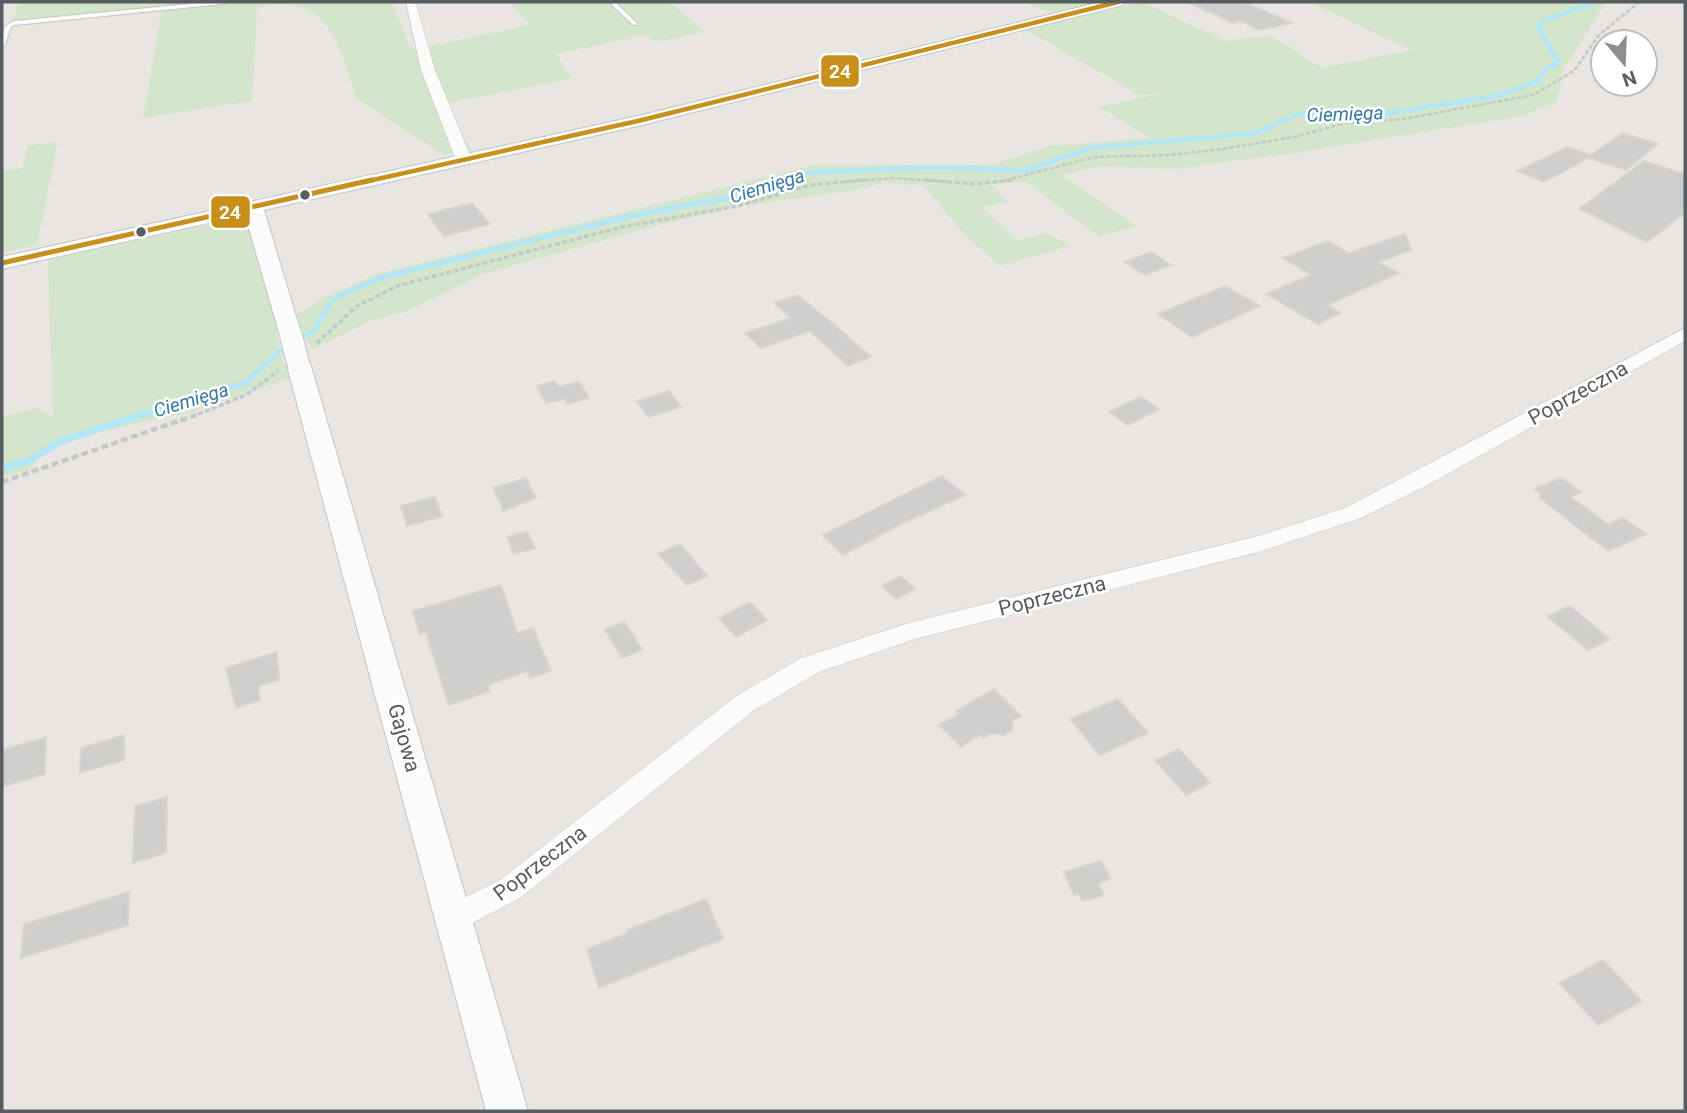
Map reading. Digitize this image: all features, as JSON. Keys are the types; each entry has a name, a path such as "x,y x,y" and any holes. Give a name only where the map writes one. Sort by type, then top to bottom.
{"street":[{"path":"2,263 74,244 662,115 1118,2"},
{"path":"410,4 428,70 464,160"},
{"name":"Gajowa","path":"253,206 290,336 292,366 455,918 507,1111"},
{"name":"Poprzeczna","path":"455,918 510,889 744,704 810,665 912,631 1262,543 1353,513 1416,482 1685,334"}],"lane":[{"path":"2,45 8,26 13,23 223,2"},
{"path":"612,2 635,24"}],"path":[{"path":"314,345 357,306 400,285 622,227 738,206 810,185 893,178 976,184 1012,181 1094,157 1169,155 1233,147 1345,123 1403,119 1532,95 1574,71 1599,35 1610,29 1622,14 1639,2"},
{"path":"2,482 219,407 246,395 292,366"}],"green space":[{"path":"19,2 181,2 181,4 13,20"},
{"path":"223,2 392,2 411,50 530,25 510,2 669,2 705,32 655,42 646,35 556,54 572,79 441,104 472,150 444,155 356,98 336,40 318,17 305,9 290,5 257,7 252,101 143,118 162,8"},
{"path":"1025,2 1105,2 1054,15"},
{"path":"1142,2 1231,43 1227,40 1271,36 1322,68 1412,50 1308,2 1606,2 1564,68 1557,102 1523,116 1288,154 1173,169 1103,166 1062,175 1136,226 1099,237 1027,182 990,183 1008,202 981,207 1017,240 1047,233 1070,246 1001,266 967,237 923,185 884,183 851,191 744,205 651,227 483,274 408,311 367,322 313,350 301,330 297,314 321,299 380,273 813,165 992,165 1049,146 1150,138 1099,107 1168,92 1140,95 1026,30"},
{"path":"58,141 37,245 2,253 2,171 23,168 27,146"},
{"path":"236,219 248,222 275,317 279,351 289,378 188,413 59,440 26,471 2,477 2,417 37,408 53,418 48,260"}],"building":[{"path":"1188,2 1244,2 1292,23 1259,30 1241,21 1232,23"},
{"path":"1622,133 1658,144 1626,170 1588,158 1544,182 1517,171 1568,147 1591,155"},
{"path":"1644,161 1685,174 1685,213 1647,242 1579,209"},
{"path":"472,203 490,224 444,236 428,214"},
{"path":"1405,234 1411,250 1378,262 1399,273 1327,305 1341,313 1318,324 1266,294 1311,275 1283,258 1328,241 1349,253"},
{"path":"1151,252 1171,265 1145,275 1125,262"},
{"path":"1225,286 1260,306 1192,337 1158,314"},
{"path":"798,295 871,357 848,366 810,331 761,348 745,333 791,318 774,303"},
{"path":"555,381 559,387 579,382 589,398 568,404 565,399 546,403 537,386"},
{"path":"669,391 681,407 648,417 637,401"},
{"path":"1141,397 1159,409 1128,425 1109,412"},
{"path":"942,476 965,495 905,522 843,555 822,535"},
{"path":"526,478 536,498 504,511 493,488"},
{"path":"1561,478 1581,492 1570,497 1608,524 1623,518 1646,534 1608,551 1539,497 1541,494 1534,489"},
{"path":"435,497 442,516 407,526 401,506"},
{"path":"527,531 535,548 514,554 507,537"},
{"path":"680,544 707,576 687,585 658,554"},
{"path":"900,576 915,589 896,599 882,586"},
{"path":"501,585 517,633 533,628 551,671 530,678 527,671 488,685 490,691 449,705 426,633 420,634 413,611"},
{"path":"750,602 767,620 736,637 719,618"},
{"path":"1569,606 1610,639 1588,650 1547,616"},
{"path":"625,622 642,650 622,658 605,629"},
{"path":"277,652 279,680 258,686 260,700 236,708 226,668"},
{"path":"994,689 1021,716 1012,721 1012,730 1004,735 992,733 983,738 980,735 961,747 939,725 959,714 956,711"},
{"path":"1118,699 1148,733 1100,755 1070,719"},
{"path":"124,735 124,760 80,773 81,748"},
{"path":"46,737 45,774 2,787 2,750"},
{"path":"1179,749 1210,783 1186,795 1155,760"},
{"path":"167,797 166,853 133,863 135,806"},
{"path":"1101,861 1111,879 1098,883 1104,895 1082,901 1078,893 1074,895 1064,872"},
{"path":"129,892 128,925 21,958 24,924"},
{"path":"706,899 723,939 599,988 587,949"},
{"path":"1603,960 1642,1001 1598,1025 1559,983"}],"waterway":[{"name":"Ciemięga","path":"775,182 801,173 941,167 1024,171 1091,148 1256,133 1298,114 1383,114 1500,95 1538,81 1544,71 1558,62 1538,28 1545,20 1595,2"},
{"name":"Ciemięga","path":"136,417 245,383 279,352 315,329 330,304 340,295 383,277 635,215 733,197 780,180"},
{"name":"Ciemięga","path":"2,468 29,461 59,442 141,415"}],"transit line":[{"name":"24","path":"2,263 642,120 1118,2"}]}
